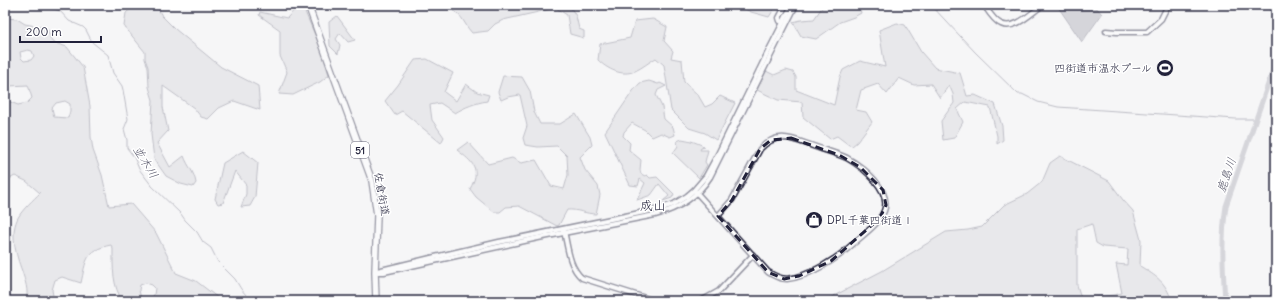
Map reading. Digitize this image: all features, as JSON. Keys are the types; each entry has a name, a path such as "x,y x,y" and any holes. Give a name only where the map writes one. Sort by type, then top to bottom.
{"highway":[{"name":"佐倉街道","path":"308,5 372,181 377,215 375,272 376,301"}],"street":[{"path":"783,22 780,21 779,18 786,5"},
{"path":"696,192 718,154 792,5"},
{"path":"375,272 435,257 564,231 659,209 674,204 696,192 706,183 713,172 796,5"},
{"path":"984,5 1000,24 1010,26 1043,5"},
{"path":"1106,31 1129,33 1147,32 1161,19 1168,5"},
{"path":"696,192 768,272 778,278 784,279 799,276 831,261 842,254 880,218 886,205 879,185 860,167 847,159 790,138 780,137 766,143 760,149 732,200 718,216"},
{"path":"564,231 571,262 577,274 582,278 655,301"},
{"path":"702,301 718,291 753,255"}],"highlighted area":[{"path":"791,138 839,155 860,167 883,190 886,205 880,218 831,261 799,276 784,279 768,272 718,216 732,200 760,149 771,140"}],"shaded area":[{"path":"112,5 132,6 123,9 115,9"},
{"path":"135,5 156,5 162,16 175,29 221,67 258,86 260,110 234,101 219,108 208,119 201,117 194,108 163,86 163,107 168,131 157,143 170,167 184,156 195,179 196,183 193,187 181,184 166,176 154,159 151,134 153,100 149,87 148,67 145,59 145,52 124,26 126,13"},
{"path":"299,5 302,5 322,51 329,75 320,82 293,95 279,94 287,72 280,56 280,30 259,15 260,12 287,18"},
{"path":"443,5 569,5 576,16 579,29 584,31 584,38 570,34 567,15 556,8 503,20 495,24 488,31 472,33 454,10"},
{"path":"737,5 770,5 774,9 769,17 751,12"},
{"path":"838,5 859,5 861,13 840,22 816,39 801,36 793,22 814,19 823,6 831,8"},
{"path":"1061,5 1094,5 1102,14 1082,42 1058,7"},
{"path":"337,16 355,40 348,42 340,33 336,39 340,45 338,54 330,46 329,22"},
{"path":"5,18 17,19 25,24 47,28 52,42 67,47 83,67 90,106 93,150 102,175 109,206 131,204 156,233 176,273 196,281 222,301 123,301 119,295 115,283 113,249 111,245 102,247 91,253 86,263 81,283 62,277 55,280 52,290 54,301 26,301 26,286 14,244 14,229 21,213 40,193 26,181 15,176 5,181 5,100 18,105 27,103 32,98 28,85 9,86 5,83","holes":["28,50 32,51 34,56 31,60 24,61 21,58 20,52","65,101 70,104 68,118 54,117 52,108 56,103","146,283 152,285 155,288 154,295 150,299 141,299 139,290 140,285"]},
{"path":"653,19 667,27 664,41 673,51 671,58 682,60 684,82 698,95 705,107 712,104 720,96 735,103 716,140 705,133 689,128 671,110 664,65 656,58 638,70 630,73 620,73 610,69 598,60 600,44 630,38 635,21"},
{"path":"897,23 905,25 921,52 935,68 960,73 967,96 975,95 995,104 1002,126 1003,140 997,144 997,136 990,107 965,102 957,109 963,122 954,138 943,140 941,121 954,103 953,94 949,85 940,98 931,84 914,85 899,78 887,94 878,84 861,90 856,110 866,112 872,122 857,142 852,146 837,136 830,139 803,117 802,102 778,100 757,90 766,71 774,75 786,70 793,72 796,77 796,90 834,105 843,70 860,61 885,67 879,30"},
{"path":"427,59 453,73 444,92 456,101 466,84 477,92 489,95 487,101 470,106 455,113 440,103 430,105 432,120 444,137 441,143 402,111 395,115 385,101 415,60"},
{"path":"503,76 522,77 530,91 534,112 540,124 560,124 576,114 590,137 592,145 580,157 585,170 598,186 600,195 596,214 567,210 557,226 519,206 506,207 500,212 494,212 476,197 470,189 475,176 474,167 468,159 457,150 468,142 488,164 512,158 521,163 536,160 551,186 564,189 568,175 567,156 557,146 538,147 525,145 523,138 527,126 520,95 501,100 498,92"},
{"path":"649,81 666,86 658,90 656,95 662,107 664,119 673,127 675,135 670,137 661,133 652,137 645,130 632,123 624,132 623,136 630,143 629,150 641,160 641,174 645,176 647,175 650,178 657,177 674,194 672,198 663,201 669,196 659,184 651,195 637,200 645,183 640,179 638,186 630,185 605,132 633,91 640,83"},
{"path":"682,139 705,147 701,148 700,150 708,150 705,162 707,165 699,178 673,153 678,146 677,141"},
{"path":"243,151 258,163 255,197 250,206 241,207 246,194 246,185 235,171 223,203 218,204 215,199 223,163"},
{"path":"1060,156 1109,181 1133,211 1141,240 1140,266 1160,280 1172,301 824,301 882,271 946,232 982,227 1004,205 1027,194 1042,182 1050,163","holes":["1092,224 1096,243 1103,247 1128,249 1127,265 1116,264 1122,293 1081,298 1077,285 1077,229"]}],"waterway":[{"name":"並木川","path":"47,5 50,8 60,11 69,21 83,27 92,42 108,55 113,73 123,90 128,119 124,129 127,140 127,148 134,157 139,169 152,186 197,232 203,242 211,248 218,262 235,279 251,301"},
{"path":"931,5 975,52 1018,94 1022,94 1038,102 1058,107 1255,119"},
{"name":"鹿島川","path":"1225,301 1223,242 1226,206 1276,61"},
{"name":"鹿島川","path":"1271,74 1276,75"}],"place":[{"name":"四街道市温水プール","path":"1165,68"},
{"name":"DPL千葉四街道Ⅰ","path":"814,220"}],"district":[{"name":"成山","path":"653,205"}]}
